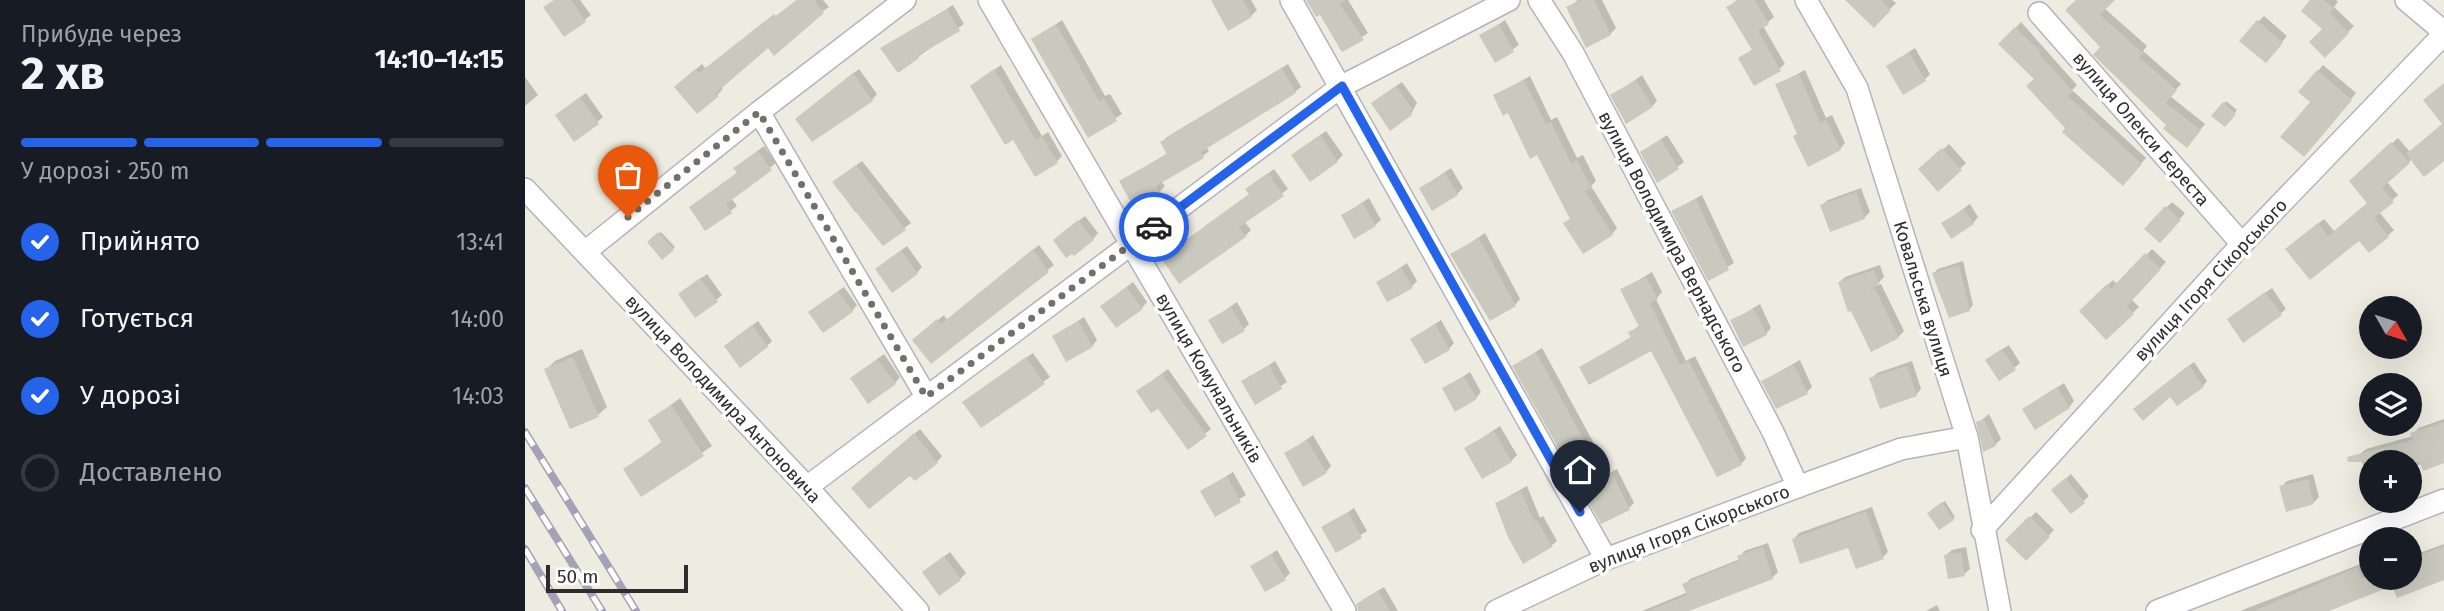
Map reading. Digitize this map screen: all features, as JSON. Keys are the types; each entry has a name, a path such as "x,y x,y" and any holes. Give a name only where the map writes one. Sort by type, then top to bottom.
{"street":[{"path":"585,252 759,112 905,0"},
{"name":"вулиця Комунальників","path":"989,0 1345,611"},
{"path":"1291,0 1342,86 1606,559"},
{"path":"807,487 1342,86 1509,0"},
{"name":"вулиця Володимира Вернадського","path":"1539,0 1573,52 1773,432 1798,487"},
{"name":"Ковальська вулиця","path":"1806,0 1857,88 1967,438 1982,530 2000,611"},
{"path":"2406,0 2444,33"},
{"name":"вулиця Олекси Береста","path":"2039,13 2242,244"},
{"name":"вулиця Ігоря Сікорського","path":"1982,530 2242,244 2444,33"},
{"path":"759,112 926,397"},
{"name":"вулиця Володимира Антоновича","path":"525,189 807,487 918,611"},
{"name":"вулиця Ігоря Сікорського","path":"1496,611 1606,559 1901,449 1967,438"},
{"path":"2157,611 2444,500"}],"building":[{"path":"554,0 571,0 586,22 564,37 543,7"},
{"path":"797,0 814,0 824,13 774,56 768,48 716,93 719,96 697,114 674,87 695,69 699,73 774,14 776,16"},
{"path":"1211,0 1243,0 1252,17 1228,31"},
{"path":"1306,0 1346,0 1340,4 1364,40 1342,52 1320,15 1316,17"},
{"path":"1580,0 1594,0 1611,35 1586,48 1566,7"},
{"path":"1739,0 1755,0 1769,24 1758,31 1781,71 1754,86 1738,58 1752,50 1726,7"},
{"path":"1845,0 1881,0 1891,10 1874,28"},
{"path":"2076,0 2115,0 2100,15 2143,53 2139,57 2177,90 2166,103 2201,130 2187,148 2163,129 2166,125 2093,55 2100,47 2065,10"},
{"path":"2310,0 2324,0 2334,8 2330,13 2349,33 2325,58 2309,42 2322,29 2301,11"},
{"path":"947,9 960,31 917,56 919,58 898,73 880,48"},
{"path":"2257,20 2283,43 2266,63 2239,41"},
{"path":"1056,24 1099,101 1104,98 1117,121 1088,138 1031,39"},
{"path":"1499,24 1514,52 1495,63 1479,35"},
{"path":"2015,27 2041,52 2039,54 2073,91 2068,96 2142,164 2123,186 2062,132 2065,128 2026,86 2034,79 1998,44"},
{"path":"1909,52 1926,81 1903,95 1886,66"},
{"path":"1282,68 1296,93 1201,152 1204,158 1156,186 1160,193 1134,208 1119,181 1167,154 1160,142"},
{"path":"994,69 1036,140 1042,136 1058,163 1035,177 1013,140 1005,145 970,86"},
{"path":"2317,70 2352,100 2304,157 2280,137 2310,102 2298,92"},
{"path":"853,73 873,101 812,142 795,119"},
{"path":"1799,74 1820,122 1826,120 1841,150 1808,167 1793,136 1797,134 1775,84"},
{"path":"1524,80 1546,124 1551,122 1571,163 1577,160 1591,188 1585,191 1613,235 1583,254 1563,223 1570,219 1537,155 1530,159 1508,113 1503,116 1493,95"},
{"path":"1636,80 1653,107 1626,124 1610,95"},
{"path":"2444,83 2444,161 2424,177 2406,154 2442,124 2423,100"},
{"path":"1396,86 1413,110 1410,111 1412,115 1390,131 1371,103"},
{"path":"580,97 599,124 574,142 555,115"},
{"path":"2223,102 2236,114 2225,127 2211,116"},
{"path":"1320,135 1338,162 1310,182 1291,155"},
{"path":"1661,139 1679,169 1657,183 1640,152"},
{"path":"2391,142 2410,163 2382,188 2394,202 2374,218 2389,237 2369,253 2359,241 2310,280 2285,249 2318,223 2328,236 2367,203 2349,181"},
{"path":"1942,148 1962,170 1938,192 1918,169"},
{"path":"758,151 772,170 726,204 732,213 705,231 689,207 737,173 733,168"},
{"path":"856,165 906,230 883,246 832,182"},
{"path":"1268,173 1284,196 1239,227 1246,237 1179,284 1161,258 1249,194 1245,189"},
{"path":"1445,173 1458,195 1432,211 1419,188"},
{"path":"1856,192 1865,219 1830,232 1820,205"},
{"path":"1696,199 1729,270 1708,281 1671,211"},
{"path":"1363,203 1376,226 1354,239 1341,215"},
{"path":"2165,206 2181,220 2160,243 2144,229"},
{"path":"1964,209 1974,224 1951,239 1941,223"},
{"path":"1078,220 1094,240 1074,256 1072,254 1066,258 1053,240"},
{"path":"658,232 674,250 662,260 647,242"},
{"path":"1479,238 1516,306 1490,321 1450,254"},
{"path":"1033,249 1049,272 931,364 912,340 937,319 941,324"},
{"path":"901,250 918,274 892,293 875,269"},
{"path":"2145,253 2161,269 2127,306 2134,314 2106,340 2079,311 2107,284 2111,289"},
{"path":"1959,265 1970,311 1949,318 1932,273"},
{"path":"1401,268 1413,288 1387,302 1376,282"},
{"path":"1874,270 1879,284 1869,290 1875,289 1899,338 1871,352 1851,311 1848,312 1838,282"},
{"path":"1646,277 1658,299 1650,303 1680,365 1689,361 1742,465 1717,477 1651,351 1589,385 1579,367 1631,338 1628,332 1639,327 1620,289"},
{"path":"700,278 718,302 695,318 678,294"},
{"path":"1127,287 1143,309 1116,328 1100,306"},
{"path":"838,291 853,312 823,333 808,312"},
{"path":"2265,292 2282,315 2243,343 2227,319"},
{"path":"1231,307 1245,331 1222,344 1208,320"},
{"path":"1754,309 1767,335 1743,347 1730,320"},
{"path":"1078,321 1093,347 1066,362 1052,336"},
{"path":"1435,324 1450,350 1425,364 1410,339"},
{"path":"752,325 768,347 740,368 724,346"},
{"path":"2002,349 2016,370 1999,381 1985,360"},
{"path":"1536,352 1604,477 1612,473 1630,510 1601,524 1512,366"},
{"path":"573,357 599,417 570,429 544,369"},
{"path":"1026,357 1045,384 981,428 962,402"},
{"path":"877,359 896,384 868,404 850,378"},
{"path":"1269,365 1282,389 1255,405 1241,381"},
{"path":"1794,365 1808,394 1776,409 1761,381"},
{"path":"2189,365 2204,387 2177,406 2170,397 2143,421 2133,409"},
{"path":"1907,366 1917,396 1880,409 1869,378"},
{"path":"1162,374 1207,436 1188,450 1158,409 1151,413 1136,391"},
{"path":"1464,376 1477,399 1455,412 1442,388"},
{"path":"2057,387 2070,408 2035,430 2022,409"},
{"path":"671,405 704,456 641,497 623,469 662,443 648,420"},
{"path":"1984,419 1996,446 1983,452 1976,422"},
{"path":"2444,422 2444,463 2423,471 2422,450 2374,450 2413,440 2411,436 2422,436 2422,429"},
{"path":"1494,431 1512,462 1482,479 1464,448"},
{"path":"914,433 938,463 915,481 910,476 869,509 851,488"},
{"path":"1307,440 1327,473 1303,487 1284,453"},
{"path":"2359,454 2359,462 2348,462 2347,457"},
{"path":"1227,476 1241,502 1215,517 1200,491"},
{"path":"2065,478 2085,503 2071,514 2051,490"},
{"path":"2308,479 2314,504 2286,512 2279,486"},
{"path":"1521,491 1535,522 1537,520 1552,547 1523,564 1508,537 1495,503"},
{"path":"1942,502 1954,520 1939,530 1927,513"},
{"path":"1866,511 1884,559 1856,569 1848,548 1800,564 1792,539"},
{"path":"1348,512 1362,538 1336,553 1321,527"},
{"path":"2029,516 2050,537 2026,561 2005,540"},
{"path":"2444,546 2444,580 2422,588 2422,554"},
{"path":"1763,547 1773,579 1689,611 1648,611 1687,595 1682,584 1739,561 1737,556"},
{"path":"1961,552 1965,576 1948,579 1944,555"},
{"path":"1271,554 1286,580 1265,592 1250,566"},
{"path":"944,556 961,580 939,596 922,572"},
{"path":"2358,567 2359,590 2382,590 2329,611 2254,611"},
{"path":"2394,590 2418,590 2397,598"},
{"path":"1378,591 1390,611 1358,611 1356,604"}],"railway":[{"path":"525,432 636,611"},
{"path":"525,488 602,611"},
{"path":"525,549 562,611"}],"way so far":[{"path":"628,217 759,112 926,397 1154,227"}],"route":[{"path":"1154,227 1342,86 1580,512"}]}
